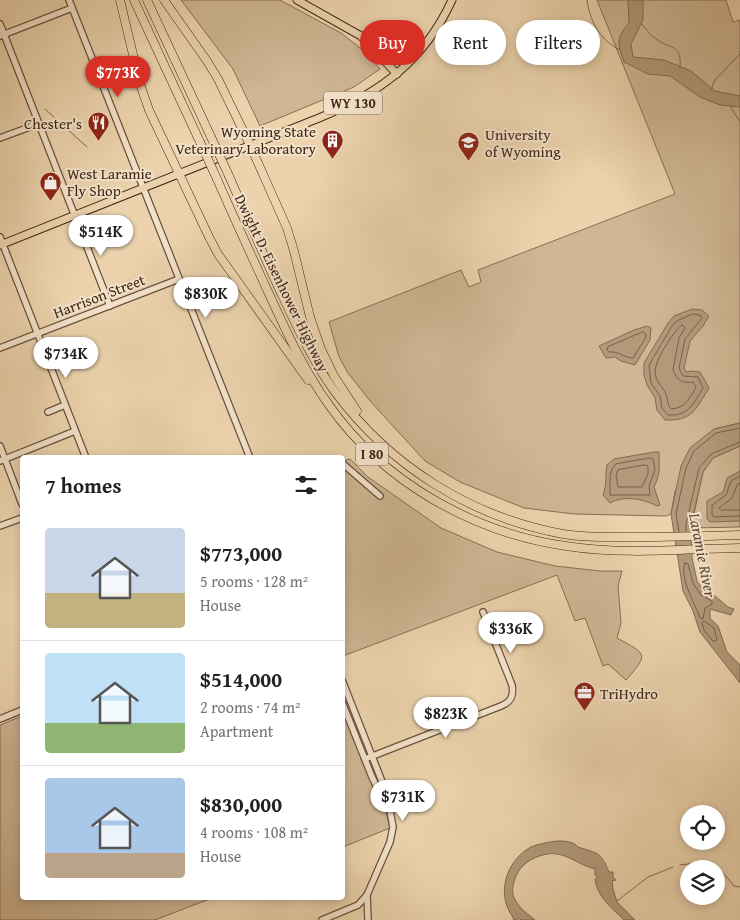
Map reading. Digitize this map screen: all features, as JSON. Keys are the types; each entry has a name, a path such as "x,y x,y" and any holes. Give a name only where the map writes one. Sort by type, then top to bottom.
{"highway":[{"path":"120,0 140,84 149,110 218,254 314,389 328,404"},
{"name":"Dwight D. Eisenhower Highway","path":"134,0 284,325 312,380 328,404 362,445 384,464 437,501 467,517 533,540 603,550 740,548"},
{"name":"Dwight D. Eisenhower Highway","path":"147,0 310,352 334,392 358,421 383,446 418,474 454,496 516,523 564,534 597,537 740,535"},
{"path":"164,0 214,73 250,145 287,228 315,334 334,376 352,405 376,434 397,454 454,496"}],"main road":[{"path":"297,0 361,36 397,74"},
{"name":"WY 130","path":"1,242 143,188 352,104 397,74 426,45 437,30 452,0"}],"street":[{"path":"68,0 249,455"},
{"path":"2,35 72,8"},
{"path":"0,24 2,35 110,306"},
{"path":"0,138 38,124"},
{"path":"1,242 85,455"},
{"name":"Harrison Street","path":"0,348 179,279"},
{"path":"48,412 65,405"},
{"path":"2,460 76,431"},
{"path":"0,446 2,460 20,500"},
{"path":"345,466 380,496"},
{"path":"0,526 20,519"},
{"path":"365,759 501,706 512,698 512,685 483,612"},
{"path":"322,920 358,905 367,895 392,834 390,812 372,756 345,688"},
{"path":"345,709 374,783 390,812"},
{"path":"0,718 20,711"},
{"path":"367,895 368,920"}],"shaded area":[{"path":"181,0 280,0 341,33 360,48 360,65 376,65 380,69 354,87 260,126 233,69"},
{"path":"597,0 726,0 733,22 740,20 740,423 714,429 675,491 671,514 666,516 574,514 524,508 460,482 425,461 371,402 348,373 339,357 329,322 461,270 469,287 481,282 478,270 675,194"},
{"path":"740,446 740,527 691,528 703,472 713,458"},
{"path":"350,459 368,477 441,528 497,552 555,566 600,571 622,571 618,586 621,623 617,638 639,651 641,659 639,664 626,680 608,664 603,666 585,618 575,621 557,575 345,655 345,460"},
{"path":"345,714 385,808 390,828 345,846"},
{"path":"20,717 20,900 207,900 155,920 0,920 0,725"}],"water":[{"path":"628,0 642,0 643,2 643,20 631,44 633,57 664,60 691,71 715,91 740,96 740,107 720,105 700,97 670,76 648,74 624,62 619,42 621,33 629,23"},
{"path":"692,309 702,310 709,316 690,341 684,368 686,372 700,372 709,388 696,408 688,416 682,419 665,420 657,410 655,398 647,385 644,375 644,363 674,316"},
{"path":"647,326 651,328 650,340 635,365 615,357 606,358 599,346"},
{"path":"740,423 740,446 713,458 703,472 691,525 692,558 697,581 705,592 715,596 728,607 734,609 731,615 710,609 710,618 718,626 727,652 740,665 740,683 700,632 693,611 683,591 671,514 681,466 690,448 714,429"},
{"path":"659,452 659,473 654,487 660,505 657,506 646,501 627,499 610,503 603,495 607,465 614,459"},
{"path":"740,471 740,521 710,522 707,519 707,501 723,492 727,478"},
{"path":"557,841 571,842 578,847 595,852 601,857 609,872 613,872 613,877 616,880 612,881 617,902 635,920 624,920 602,897 596,885 595,879 598,877 595,875 595,869 566,856 547,854 536,857 526,863 516,876 513,885 514,897 520,907 535,920 521,920 518,918 514,920 507,906 504,889 512,865 517,858 531,847"}],"waterway":[{"path":"587,0 588,8 597,30 607,41 620,50"},
{"path":"642,24 654,37 677,51 680,68"},
{"path":"711,90 715,80 740,54"},
{"path":"730,106 740,122"},
{"path":"45,109 87,147"},
{"path":"617,901 648,877 673,867"},
{"path":"725,876 734,886 740,887"}],"place":[{"name":"Chester's","path":"98,142"},
{"name":"Wyoming State Veterinary Laboratory","path":"332,159"},
{"name":"University of Wyoming","path":"469,162"},
{"name":"West Laramie Fly Shop","path":"51,201"},
{"name":"TriHydro","path":"584,712"}],"water label":[{"name":"Laramie River","path":"703,555"}]}
